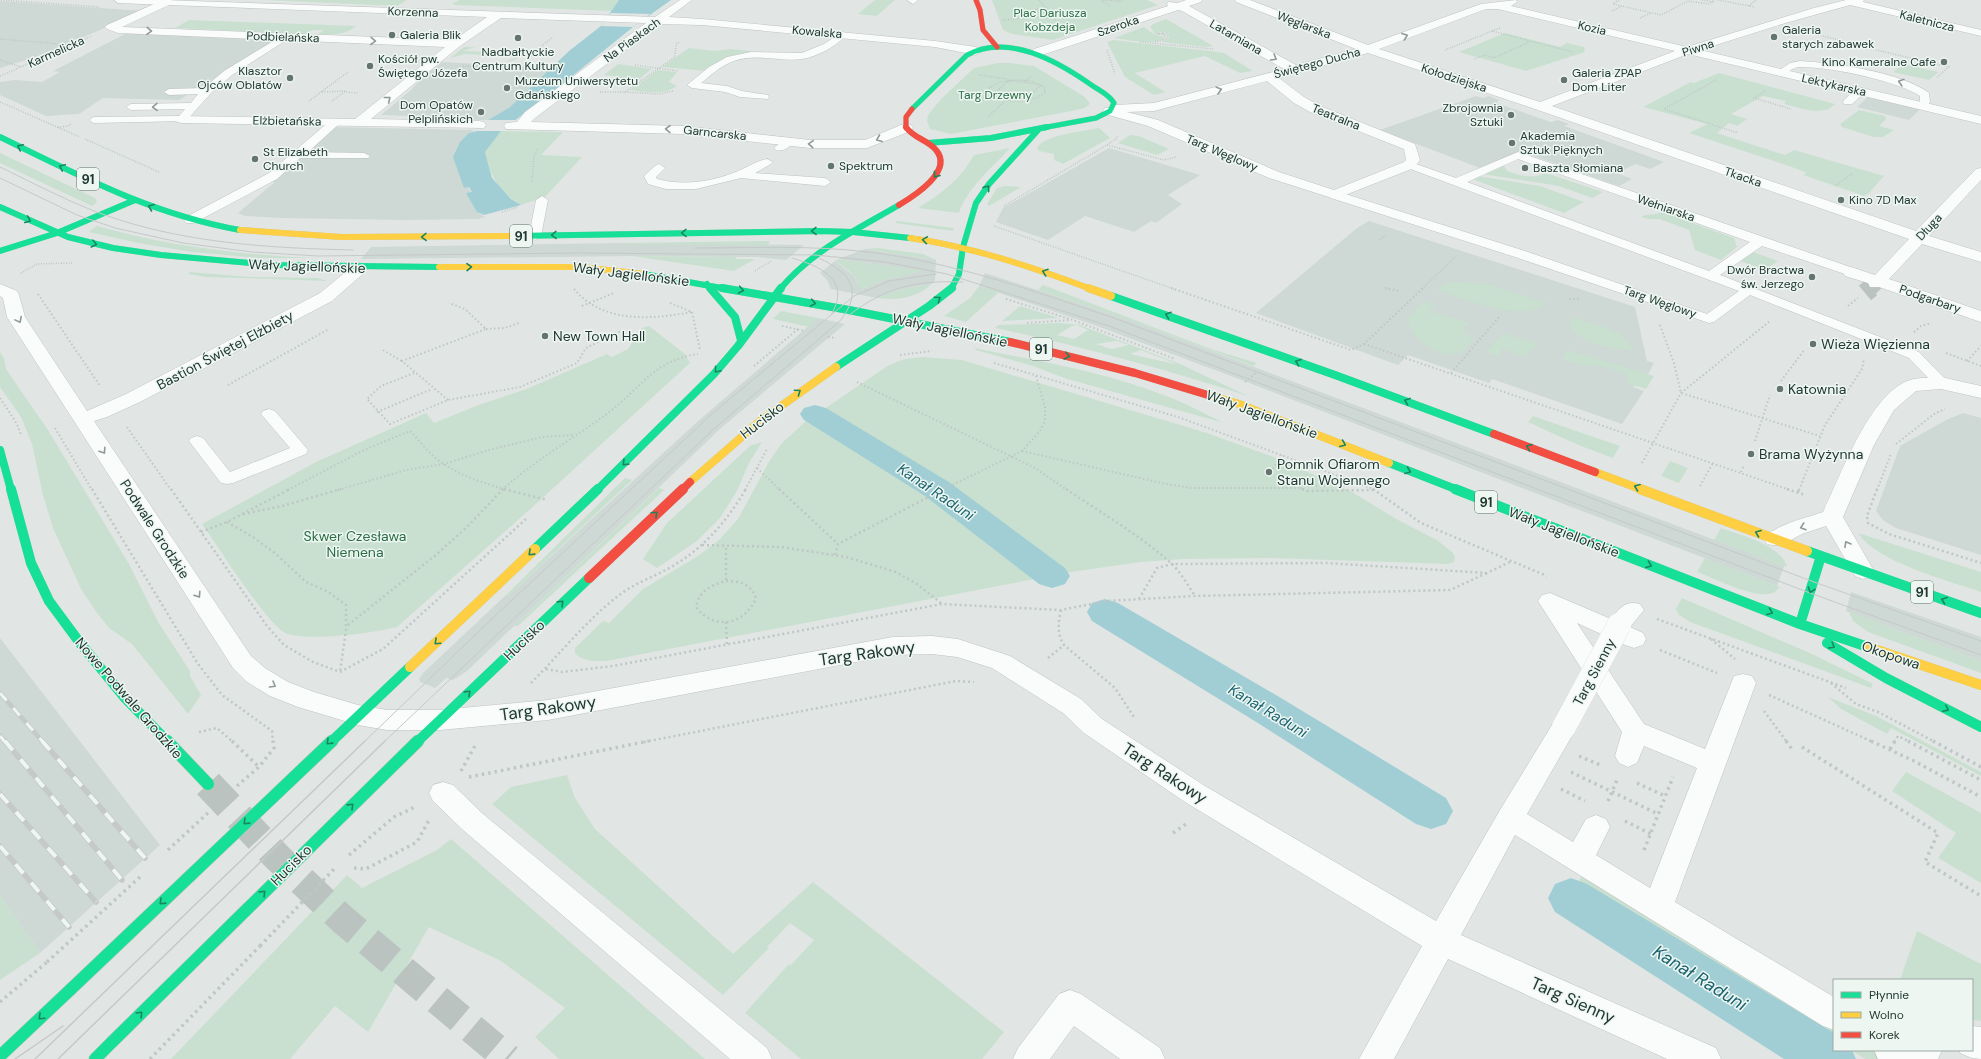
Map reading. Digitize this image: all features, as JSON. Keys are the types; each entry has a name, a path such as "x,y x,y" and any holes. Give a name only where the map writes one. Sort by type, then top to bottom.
{"main road":[{"path":"976,0 980,10 983,30 997,47"},
{"path":"0,1056 481,601 672,417 716,372 774,296 806,262 824,249 912,197 938,174 941,168 941,158 938,152 928,143 913,136 906,128 906,117 917,103 959,62 976,51 997,47 1025,49 1038,52 1058,63 1111,98 1114,103 1112,110 1096,118 1038,130 963,142 928,143"},
{"path":"963,247 976,203 989,184 1038,130"},
{"name":"91","path":"0,137 135,200 167,213 190,220 251,231 363,238 806,231 852,232 915,239 963,247 1007,259 1292,359 1981,614"},
{"path":"0,251 57,233 135,200"},
{"name":"91","path":"0,207 57,233"},
{"path":"24,253 57,233"},
{"name":"Wały Jagiellońskie","path":"57,233 105,246 198,260 238,264 360,268 581,267 625,271 774,296 1046,350 1122,369 1212,395 1273,417 1546,526 1800,624"},
{"name":"Hucisko","path":"95,1059 440,720 629,538 734,441 799,391 906,321 944,295 953,287 959,274 963,247"},
{"path":"707,284 735,317 740,340"},
{"name":"Nowe Podwale Grodzkie","path":"0,450 31,563 49,601 80,643 125,698 208,784"},
{"path":"1821,556 1800,624 1816,636 1886,678 1981,727"},
{"name":"Okopowa","path":"1800,624 1981,686"},
{"path":"1901,658 1981,695"}],"street":[{"path":"398,11 414,0"},
{"name":"Na Piaskach","path":"516,126 687,0"},
{"name":"Latarniana","path":"1160,0 1186,9 1294,70"},
{"name":"Szeroka","path":"1038,52 1196,0"},
{"name":"Węglarska","path":"1240,0 1368,49"},
{"name":"Świętego Ducha","path":"1112,110 1154,107 1181,101 1368,49 1485,6 1498,6 1517,0"},
{"name":"Korzenna","path":"170,1 251,2 398,11 658,20"},
{"path":"111,27 170,1"},
{"path":"1465,1 1485,6"},
{"name":"Kaletnicza","path":"1855,1 1981,33"},
{"name":"Piwna","path":"1540,106 1687,50 1797,16 1855,1"},
{"name":"Kozia","path":"1498,6 1687,50"},
{"path":"358,123 456,44 498,15"},
{"name":"Kowalska","path":"658,20 731,24 957,46 976,51"},
{"name":"Podbielańska","path":"111,27 118,30 456,44"},
{"name":"Kołodziejska","path":"1368,49 1540,106"},
{"name":"Lektykarska","path":"1687,50 1981,120"},
{"name":"Teatralna","path":"1268,76 1299,100 1315,109 1410,147 1413,160 1409,165"},
{"name":"Tkacka","path":"1540,106 1919,238 1981,257"},
{"name":"Targ Węglowy","path":"1112,110 1153,123 1274,175 1335,195"},
{"name":"Elżbietańska","path":"182,119 479,125"},
{"name":"Garncarska","path":"516,126 683,130 784,145 867,144 906,128"},
{"path":"1335,195 1409,165"},
{"name":"Długa","path":"1877,282 1981,172"},
{"name":"Bastion Świętej Elżbiety","path":"82,418 110,409 133,398 326,297 360,268"},
{"name":"Wełniarska","path":"1851,272 1877,282"},
{"name":"Podgarbary","path":"1877,282 1981,317"},
{"name":"Podwale Grodzkie","path":"0,289 11,295 16,317 242,662 256,675 280,689 307,700 358,716"},
{"path":"1775,539 1795,529 1832,517 1864,445 1886,407 1911,386 1941,383 1981,392"},
{"path":"1832,517 1863,571"},
{"path":"1628,625 1550,601 1635,731 1698,758"},
{"name":"Targ Sienny","path":"1376,1059 1510,818 1564,727 1628,625"},
{"name":"Targ Rakowy","path":"358,716 393,720 440,720 548,710 893,646 932,644 958,648 1001,662 1072,706 1093,726 1195,794 1442,941"},
{"path":"1658,907 1737,690"},
{"path":"1628,756 1635,731"},
{"path":"450,786 473,822 755,1059"},
{"path":"1510,818 1833,1014"},
{"path":"1579,859 1596,827"},
{"name":"Targ Sienny","path":"1442,941 1704,1059"},
{"path":"1030,1059 1070,1005 1148,1059"},
{"path":"1893,1051 1906,1059"},
{"path":"1917,1059 1924,1051"}],"lane":[{"path":"118,0 170,1"},
{"path":"692,85 729,58 756,54 791,57 810,54 826,49 842,35"},
{"path":"182,119 208,91 228,73 285,37"},
{"path":"1780,73 1793,65 1817,64 1886,78 1917,89 1925,96 1925,102 1922,106"},
{"path":"692,85 727,89 740,94 764,97"},
{"path":"169,92 208,91"},
{"path":"1848,102 1860,91"},
{"path":"123,107 194,106"},
{"name":"Elżbietańska","path":"111,109 102,112 94,120 182,119"},
{"path":"190,220 273,176 335,122"},
{"path":"297,155 364,156"},
{"name":"Wełniarska","path":"1457,182 1518,155 1851,272"},
{"path":"659,168 650,176 652,181 660,184 702,185 723,182 742,175 767,162"},
{"path":"1409,165 1749,290 1914,355 1941,383"},
{"path":"742,175 825,182"},
{"name":"Targ Węglowy","path":"1335,195 1473,239 1709,319 1749,290"},
{"path":"535,236 536,202"},
{"path":"1710,276 1760,241"},
{"path":"197,441 227,479 300,450 269,414"}],"path":[{"path":"1,0 102,7"},
{"path":"1039,0 1052,16"},
{"path":"1101,0 1122,1"},
{"path":"1620,0 1613,4 1660,15 1688,1"},
{"path":"1683,0 1709,4 1715,0"},
{"path":"1702,0 1713,2"},
{"path":"1749,6 1756,0"},
{"path":"1027,12 1045,8"},
{"path":"1027,12 1034,13 1047,10"},
{"path":"1025,18 1025,14 1027,12"},
{"path":"1033,18 1032,14 1034,13"},
{"path":"1445,50 1504,25"},
{"name":"Karmelicka","path":"0,76 22,68 111,27"},
{"path":"1492,31 1573,52"},
{"path":"1151,43 1166,39 1168,36 1166,34"},
{"path":"1818,35 1844,41 1842,42"},
{"path":"0,39 72,45"},
{"path":"625,92 674,57 676,44 684,39"},
{"path":"1474,59 1485,55 1494,58 1531,41"},
{"path":"1137,42 1216,50"},
{"path":"1105,46 1115,74"},
{"path":"0,60 22,68"},
{"path":"628,64 706,75"},
{"path":"457,66 544,70"},
{"path":"306,103 348,72"},
{"path":"974,74 1009,80 1026,80 1041,84 1046,90 1045,93 1038,97 1025,100 1006,100 989,92 989,88 993,84 1009,80"},
{"path":"1721,77 1664,109 1738,133"},
{"path":"993,95 1009,80"},
{"path":"1025,100 1041,84"},
{"path":"599,92 668,93 692,85"},
{"path":"1769,88 1754,98 1791,109"},
{"path":"332,101 347,91"},
{"path":"322,92 359,93"},
{"path":"0,102 159,172"},
{"path":"58,127 68,126"},
{"path":"1000,208 1116,139 1120,132"},
{"path":"500,212 536,202 534,156 540,143"},
{"path":"1107,144 1164,160 1177,157"},
{"path":"1835,186 1853,173"},
{"path":"989,224 1351,350 1364,344 1473,239"},
{"path":"753,272 773,260"},
{"path":"1385,288 1398,291"},
{"path":"36,290 101,388"},
{"path":"576,294 587,304 606,312 628,316 652,317 692,312 701,354"},
{"path":"582,306 607,296"},
{"path":"449,303 465,309 486,329"},
{"path":"1451,373 1499,316"},
{"path":"1639,467 1681,393 1774,318"},
{"path":"1911,335 1921,326 1936,322"},
{"path":"402,361 486,329 505,328 519,323"},
{"path":"775,325 805,331"},
{"path":"228,384 329,329"},
{"path":"414,372 381,386 367,399 377,412 390,424 448,400 520,387 577,363 586,348 621,331"},
{"path":"1364,344 1654,442 1805,495"},
{"path":"1966,361 1981,346"},
{"path":"1781,381 1805,349"},
{"path":"383,350 402,361 432,389 448,400"},
{"path":"893,357 917,351 937,351"},
{"path":"529,516 383,649 340,672 344,634 348,625 437,554 503,489 575,435 609,412 651,373 672,361 692,354 701,354"},
{"path":"696,359 701,354"},
{"path":"1798,492 1820,436 1832,414 1862,369 1864,355"},
{"path":"990,362 1178,417 1376,490 1421,523 1511,562 1553,578"},
{"path":"835,554 838,544 961,480 1022,451 1040,431 1045,421 1044,400 1036,376"},
{"path":"853,380 935,421 1012,455 1035,468 1077,495 1172,564 1186,581 1195,596"},
{"path":"377,412 432,389"},
{"path":"1681,393 1820,436"},
{"path":"1755,441 1770,395"},
{"path":"0,398 17,424 22,438"},
{"path":"1947,408 1934,414 1896,444 1866,520 1871,526 1882,532 1981,563"},
{"path":"54,424 198,664 222,695 272,731 274,748 259,767 249,775"},
{"path":"201,532 227,522 364,450 410,431 444,464 468,476 503,489 547,500"},
{"path":"240,515 282,506 406,470 444,464 489,450 542,437 575,435"},
{"path":"526,688 618,596 677,563 701,545 725,522 743,496 768,447"},
{"path":"1022,451 1166,484 1192,488 1376,490"},
{"path":"1273,469 1282,455"},
{"path":"1697,491 1713,463"},
{"path":"1740,472 1744,464"},
{"path":"757,468 838,544"},
{"path":"1300,488 1305,486 1362,485"},
{"path":"541,506 552,495"},
{"path":"227,522 253,537 276,554 306,582 327,592 346,605 348,625"},
{"path":"701,545 726,548 782,547 835,554 877,566 907,577 942,604"},
{"path":"726,548 726,581"},
{"path":"545,669 562,672 613,666 942,604 1061,610 1106,601 1195,596 1450,590 1511,562"},
{"path":"1139,599 1156,568 1172,564 1326,563 1487,573"},
{"path":"726,581 734,581 747,585 755,593 756,598 752,608 747,613 726,622 709,620 699,612 696,607 699,596 710,586 726,581"},
{"path":"1061,610 1058,626 1060,639 1064,645 1115,688 1132,716 1137,720"},
{"path":"726,622 727,644"},
{"path":"1628,625 1709,638 1851,690"},
{"path":"1628,625 1737,690 1890,749 1981,797"},
{"path":"1709,638 1725,651"},
{"path":"344,860 394,817 450,786 956,681 977,682"},
{"path":"1829,682 1856,704 1878,712 1981,767"},
{"path":"1737,690 1792,749"},
{"path":"199,738 194,733 217,728 259,767"},
{"path":"1890,749 1898,736 1981,780"},
{"path":"450,786 477,743"},
{"path":"1802,747 1938,833 1925,862 1981,896"},
{"path":"1596,827 1628,756"},
{"path":"1569,771 1658,814"},
{"path":"1644,850 1673,776"},
{"path":"354,868 366,869 417,842"},
{"path":"150,1059 339,865"},
{"path":"0,1002 47,962 144,873"}],"shaded area":[{"path":"0,1 143,11 45,54 0,68"},
{"path":"129,32 275,39 248,56 252,56 179,100 103,98 79,114 46,116 0,95 0,82 15,80 42,82 60,72 53,71"},
{"path":"442,62 551,68 510,107 488,120 460,120 462,118 381,115"},
{"name":"Akademia Sztuk Pięknych","path":"1476,96 1483,98 1489,96 1499,100 1496,103 1551,122 1558,120 1569,124 1564,126 1664,162 1650,169 1636,164 1616,173 1632,179 1619,186 1520,151 1480,168 1380,130"},
{"path":"1869,96 1921,108 1909,120 1857,107"},
{"path":"330,127 473,130 473,132 469,133 464,188 468,187 472,193 467,193 477,212 485,217 478,219 406,220 283,218 245,216 238,213 275,182 263,181"},
{"path":"1109,148 1200,175 1168,195 1182,204 1156,223 1151,221 1134,232 1085,216 1048,240 996,222 1003,208"},
{"path":"1369,221 1635,307 1647,361 1654,363 1648,374 1643,373 1633,387 1644,391 1622,424 1492,379 1489,383 1408,355 1398,365 1256,313 1357,228"},
{"path":"622,243 804,245 786,260 758,257 633,256 361,259 371,247"},
{"path":"865,249 936,260 935,280 932,284 897,290 877,298 831,289 827,280 820,273 835,261 853,275 862,289 884,280 921,271 838,259"},
{"path":"985,273 1129,320 1784,566 1777,586 1239,379 1097,326 979,286"},
{"path":"818,318 845,324 721,428 467,671 453,680 446,678 435,688 420,682 419,679 423,673 506,595 508,596 697,422"},
{"path":"1963,413 1981,418 1981,555 1896,528 1883,520 1876,511 1900,446 1946,420"},
{"path":"1851,592 1981,637 1981,661 1846,611"},
{"path":"0,638 160,845 40,953 0,895"}],"green space":[{"path":"266,0 407,0 397,6"},
{"path":"460,0 619,0 613,11 454,5 453,3"},
{"path":"875,0 895,0 877,16 858,14"},
{"name":"Plac Dariusza Kobzdeja","path":"992,0 1147,0 1158,5 1053,40 1012,34 1003,30"},
{"path":"1166,19 1213,46 1206,47 1161,42 1169,38 1169,35 1163,32 1155,34 1150,27 1153,24"},
{"path":"189,20 356,26 348,31 338,34 318,34 324,30 312,30 305,34 175,28"},
{"path":"1144,27 1156,35 1166,36 1165,38 1154,42 1114,38"},
{"path":"1505,33 1560,47 1567,43 1584,47 1585,52 1526,71 1459,52"},
{"path":"1113,40 1224,53 1253,71 1240,73 1205,56 1135,73 1165,92 1154,95 1125,77 1107,42"},
{"path":"464,47 475,47 463,51 514,53 529,50 512,61 505,62 517,57 466,54 450,58"},
{"path":"689,48 715,51 729,49 753,51 729,56 706,71 662,67"},
{"name":"Targ Drzewny","path":"998,63 1034,66 1085,97 1090,104 1085,108 1076,110 951,134 930,129 927,121 928,115 942,98 974,68"},
{"path":"618,64 652,69 639,79 604,75"},
{"path":"1903,64 1938,72 1929,80 1893,72"},
{"path":"658,70 677,72 669,82 677,86 660,92 630,90"},
{"path":"1719,73 1835,104 1830,108 1817,111 1784,104 1786,101 1763,96 1731,114 1747,119 1737,126 1729,123 1717,133 1785,155 1794,150 1884,176 1869,193 1864,196 1803,175 1807,173 1792,167 1689,133 1707,124 1643,107 1691,82 1694,83"},
{"path":"1859,110 1885,116 1886,119 1879,126 1894,130 1883,137 1874,137 1842,127 1840,124"},
{"path":"1099,128 1110,138 1063,164 1054,160 1054,154 1039,151 1037,149 1040,144 1046,140 1064,134"},
{"path":"500,131 563,132 541,155 582,157 545,197 521,205 500,188 493,176 485,152"},
{"path":"1130,135 1139,136 1169,149 1157,155 1118,143"},
{"path":"1010,148 974,186 959,213 918,208 935,197 957,179 974,155"},
{"path":"0,153 95,198 97,202 92,206 0,163"},
{"path":"1504,165 1507,171 1517,174 1536,176 1546,173 1603,192 1592,198 1559,186 1482,174"},
{"path":"1478,176 1540,186 1584,202 1564,213 1472,179"},
{"path":"1005,186 1021,187 989,206 987,204 997,188"},
{"path":"1662,212 1734,238 1737,247 1721,260 1695,250 1689,230 1659,219 1641,217"},
{"path":"897,221 954,228 953,231 895,223"},
{"path":"97,226 150,239 202,248 309,258 260,258 192,252 138,243 89,232"},
{"path":"770,241 768,245 621,244 622,243"},
{"path":"878,248 923,254 936,260 865,249"},
{"path":"1753,252 1778,261 1765,270 1740,261"},
{"path":"632,256 736,257 736,259 755,259 734,271"},
{"path":"838,259 922,271 884,280 862,289 859,287 853,275 835,261"},
{"path":"190,272 249,277 317,278 328,281 207,277 188,274"},
{"path":"1456,282 1487,284 1547,303 1536,309 1522,311 1492,308 1436,289 1447,283"},
{"path":"932,284 919,293 899,299 877,298 897,290"},
{"path":"1043,285 1211,349 1257,363 1253,366 1129,320 1038,290"},
{"path":"979,286 999,292 966,322 944,316 970,298"},
{"path":"1423,301 1435,305 1429,311 1469,323 1464,328 1464,333 1474,339 1461,354 1455,353 1452,356 1437,351 1424,344 1414,334 1408,319"},
{"path":"1020,306 1059,318 1002,321"},
{"path":"781,311 818,318 809,327 773,319"},
{"path":"1575,317 1615,331 1627,341 1633,350 1587,341 1573,331 1569,325"},
{"path":"1060,323 1080,325 1180,364 1248,396 1059,342 995,328 998,325","holes":["1077,325 1088,330 1074,339 1057,335 1072,326","1117,341 1129,345 1111,349 1096,344","1141,350 1175,364 1130,354"]},
{"name":"Skwer Czesława Niemena","path":"649,326 685,354 690,363 537,503 397,627 373,632 324,637 295,636 285,633 277,627 255,600 202,524 316,462 426,413 434,423 476,406 529,388 607,354 612,357 628,349 642,328"},
{"path":"1503,333 1537,344 1526,357 1503,349 1497,356 1486,352"},
{"path":"974,348 1071,368 1119,380 1188,405 1224,423 1064,378 1033,366 976,350"},
{"path":"1568,350 1654,376 1646,389 1626,383 1629,376 1612,369 1591,364 1588,367 1562,359"},
{"path":"0,352 4,358 6,369 48,430 129,564 158,622 190,671 190,676 201,695 188,714 132,644 109,628 81,589 53,528 43,495 32,444 21,417 0,387"},
{"path":"923,357 962,360 1207,433 1279,459 1352,492 1398,520 1437,540 1453,553 1455,557 1454,562 1448,564 1271,558 1184,559 1141,562 1071,572 606,661 594,661 581,658 575,653 575,648 603,621 609,623 643,589 698,556 719,540 738,519 770,460 782,443 805,422 889,365 905,359"},
{"path":"1533,416 1620,446 1613,458 1581,446 1528,422"},
{"path":"762,442 749,463 737,491 720,518 697,541 657,568 643,559 667,523 751,445"},
{"path":"1670,461 1688,468 1679,483 1661,476"},
{"path":"625,478 632,480 508,596 506,595"},
{"path":"659,488 664,490 518,626 514,626"},
{"path":"1721,528 1769,547 1784,559 1787,567 1714,540"},
{"path":"1858,533 1981,572 1981,592 1932,576 1897,562 1868,544"},
{"path":"1705,558 1780,587 1773,593 1756,594 1735,587 1697,572"},
{"path":"1682,598 1812,654 1873,684 1871,688 1690,622 1679,615 1676,609"},
{"path":"1849,612 1981,661 1981,673 1868,632 1853,621"},
{"path":"1828,697 1876,716 1981,772 1981,776 1891,728 1887,734 1841,709"},
{"path":"1906,772 1981,813 1981,883 1938,858 1956,833 1892,791"},
{"path":"567,775 575,798 595,829 733,954 813,882 1004,1032 982,1059 801,1059 745,1013 789,964 791,965 814,940 790,923 767,947 769,948 723,995 492,804 511,787"},
{"path":"451,839 705,1059 559,1059 535,1037 565,1008 501,961 429,927 368,1032 335,1006 290,1059 171,1059 347,875 362,888 437,850"},
{"path":"1583,873 1833,1025 1833,1039 1579,881"},
{"path":"0,895 40,953 0,980"},
{"path":"1917,931 1981,964 1981,1021 1973,1020 1973,979 1900,979"},
{"path":"1853,1051 1875,1051 1887,1059 1865,1059"}],"water":[{"path":"619,0 671,0 633,27 501,131 485,152 492,178 511,199 521,205 484,215 477,212 466,193 472,192 469,187 464,188 453,157 460,142 469,133 477,131 488,120 510,107 569,51 601,26"}],"pier":[{"path":"611,13 650,14 633,27 601,26"},
{"path":"485,120 516,120 504,131 474,131"}],"waterway":[{"name":"Kanał Raduni","path":"815,414 937,489 1052,576"},
{"name":"Kanał Raduni","path":"1105,612 1267,709 1431,811"},
{"name":"Kanał Raduni","path":"1571,898 1830,1059"}],"tunnel":[{"path":"1871,288 1876,283"},
{"path":"1865,293 1871,288"},
{"path":"208,784 277,857 342,919 508,1059"}],"tram line":[{"path":"0,167 50,192 89,209 132,224 163,232 194,238 257,245 289,248 353,250"},
{"path":"0,178 77,215 115,228 183,243 252,252 318,256 578,253 815,255 885,262 947,274 1109,326 1810,593 1981,655"},
{"path":"695,248 825,248 868,252 962,270 1023,288 1114,318 1814,582 1981,641"},
{"path":"792,258 813,265 830,276 835,283 838,292 837,301 832,313"},
{"path":"819,258 846,276 852,291 851,298"},
{"path":"851,298 889,281 936,274"},
{"path":"849,315 876,298 903,287 931,282 963,282"},
{"path":"364,742 497,614 714,412 851,298"},
{"path":"384,742 715,428 840,321 847,310 851,298"},
{"path":"35,1059 365,741"},
{"path":"58,1059 385,741"},
{"path":"15,1059 63,1026"}],"railway":[{"path":"0,693 43,742"},
{"path":"0,736 5,742"},
{"path":"5,741 122,880"},
{"path":"42,741 145,858"},
{"path":"0,794 96,902"},
{"path":"0,846 69,927"}],"traffic: fast":[{"path":"912,109 967,55 979,50 996,48 1016,49 1059,64 1111,98 1114,103 1110,111 1096,118 991,138 928,143"},
{"path":"836,367 929,306 953,287 959,274 963,247 976,203 989,184 1038,130"},
{"path":"0,137 87,180 146,205 177,216 240,230"},
{"path":"0,251 57,233 135,200"},
{"path":"535,549 714,374 738,346 781,288 806,262 827,246 899,205"},
{"path":"0,207 58,234 90,243 137,252 206,261 272,265 439,267"},
{"path":"511,236 820,231 853,232 910,238"},
{"path":"644,274 849,310 1010,342"},
{"path":"707,284 735,317 741,340"},
{"path":"1111,296 1335,375 1494,434"},
{"path":"0,450 31,563 49,601 80,643 125,698 208,784"},
{"path":"1389,463 1800,624 1868,647"},
{"path":"1807,551 1981,613"},
{"path":"1800,624 1821,556"},
{"path":"235,921 440,720 589,578"},
{"path":"1827,643 1886,678 1981,727"},
{"path":"190,876 410,667"},
{"path":"70,990 190,876"},
{"path":"112,1042 235,921"},
{"path":"0,1056 70,990"},
{"path":"95,1059 112,1042"}],"traffic: slow":[{"path":"240,230 307,236 375,238 511,236"},
{"path":"910,238 961,247 1012,261 1111,296"},
{"path":"439,267 581,267 644,274"},
{"path":"690,482 760,421 836,367"},
{"path":"1208,395 1239,404 1389,463"},
{"path":"1595,472 1807,551"},
{"path":"410,667 535,549"},
{"path":"1868,647 1981,685"}],"traffic: jam":[{"path":"976,0 980,10 983,30 997,47"},
{"path":"899,205 914,196 930,182 937,174 941,165 941,157 936,150 906,128 906,117 912,109"},
{"path":"1010,342 1135,373 1208,395"},
{"path":"1494,434 1595,472"},
{"path":"589,578 690,482"}],"place":[{"name":"Galeria Blik","path":"392,35"},
{"name":"Galeria starych zabawek","path":"1774,37"},
{"name":"Nadbałtyckie Centrum Kultury","path":"518,38"},
{"name":"Kino Kameralne Cafe","path":"1944,62"},
{"name":"Kościół pw. Świętego Józefa","path":"370,66"},
{"name":"Klasztor Ojców Oblatów","path":"290,78"},
{"name":"Galeria ZPAP Dom Liter","path":"1564,80"},
{"name":"Muzeum Uniwersytetu Gdańskiego","path":"507,88"},
{"name":"Dom Opatów Pelplińskich","path":"481,112"},
{"name":"Zbrojownia Sztuki","path":"1511,115"},
{"name":"Akademia Sztuk Pięknych","path":"1512,143"},
{"name":"St Elizabeth Church","path":"255,159"},
{"name":"Spektrum","path":"831,166"},
{"name":"Baszta Słomiana","path":"1525,168"},
{"name":"Kino 7D Max","path":"1841,200"},
{"name":"Dwór Bractwa św. Jerzego","path":"1812,277"},
{"name":"New Town Hall","path":"545,336"},
{"name":"Wieża Więzienna","path":"1813,344"},
{"name":"Katownia","path":"1780,389"},
{"name":"Brama Wyżynna","path":"1751,454"},
{"name":"Pomnik Ofiarom Stanu Wojennego","path":"1269,472"}]}
